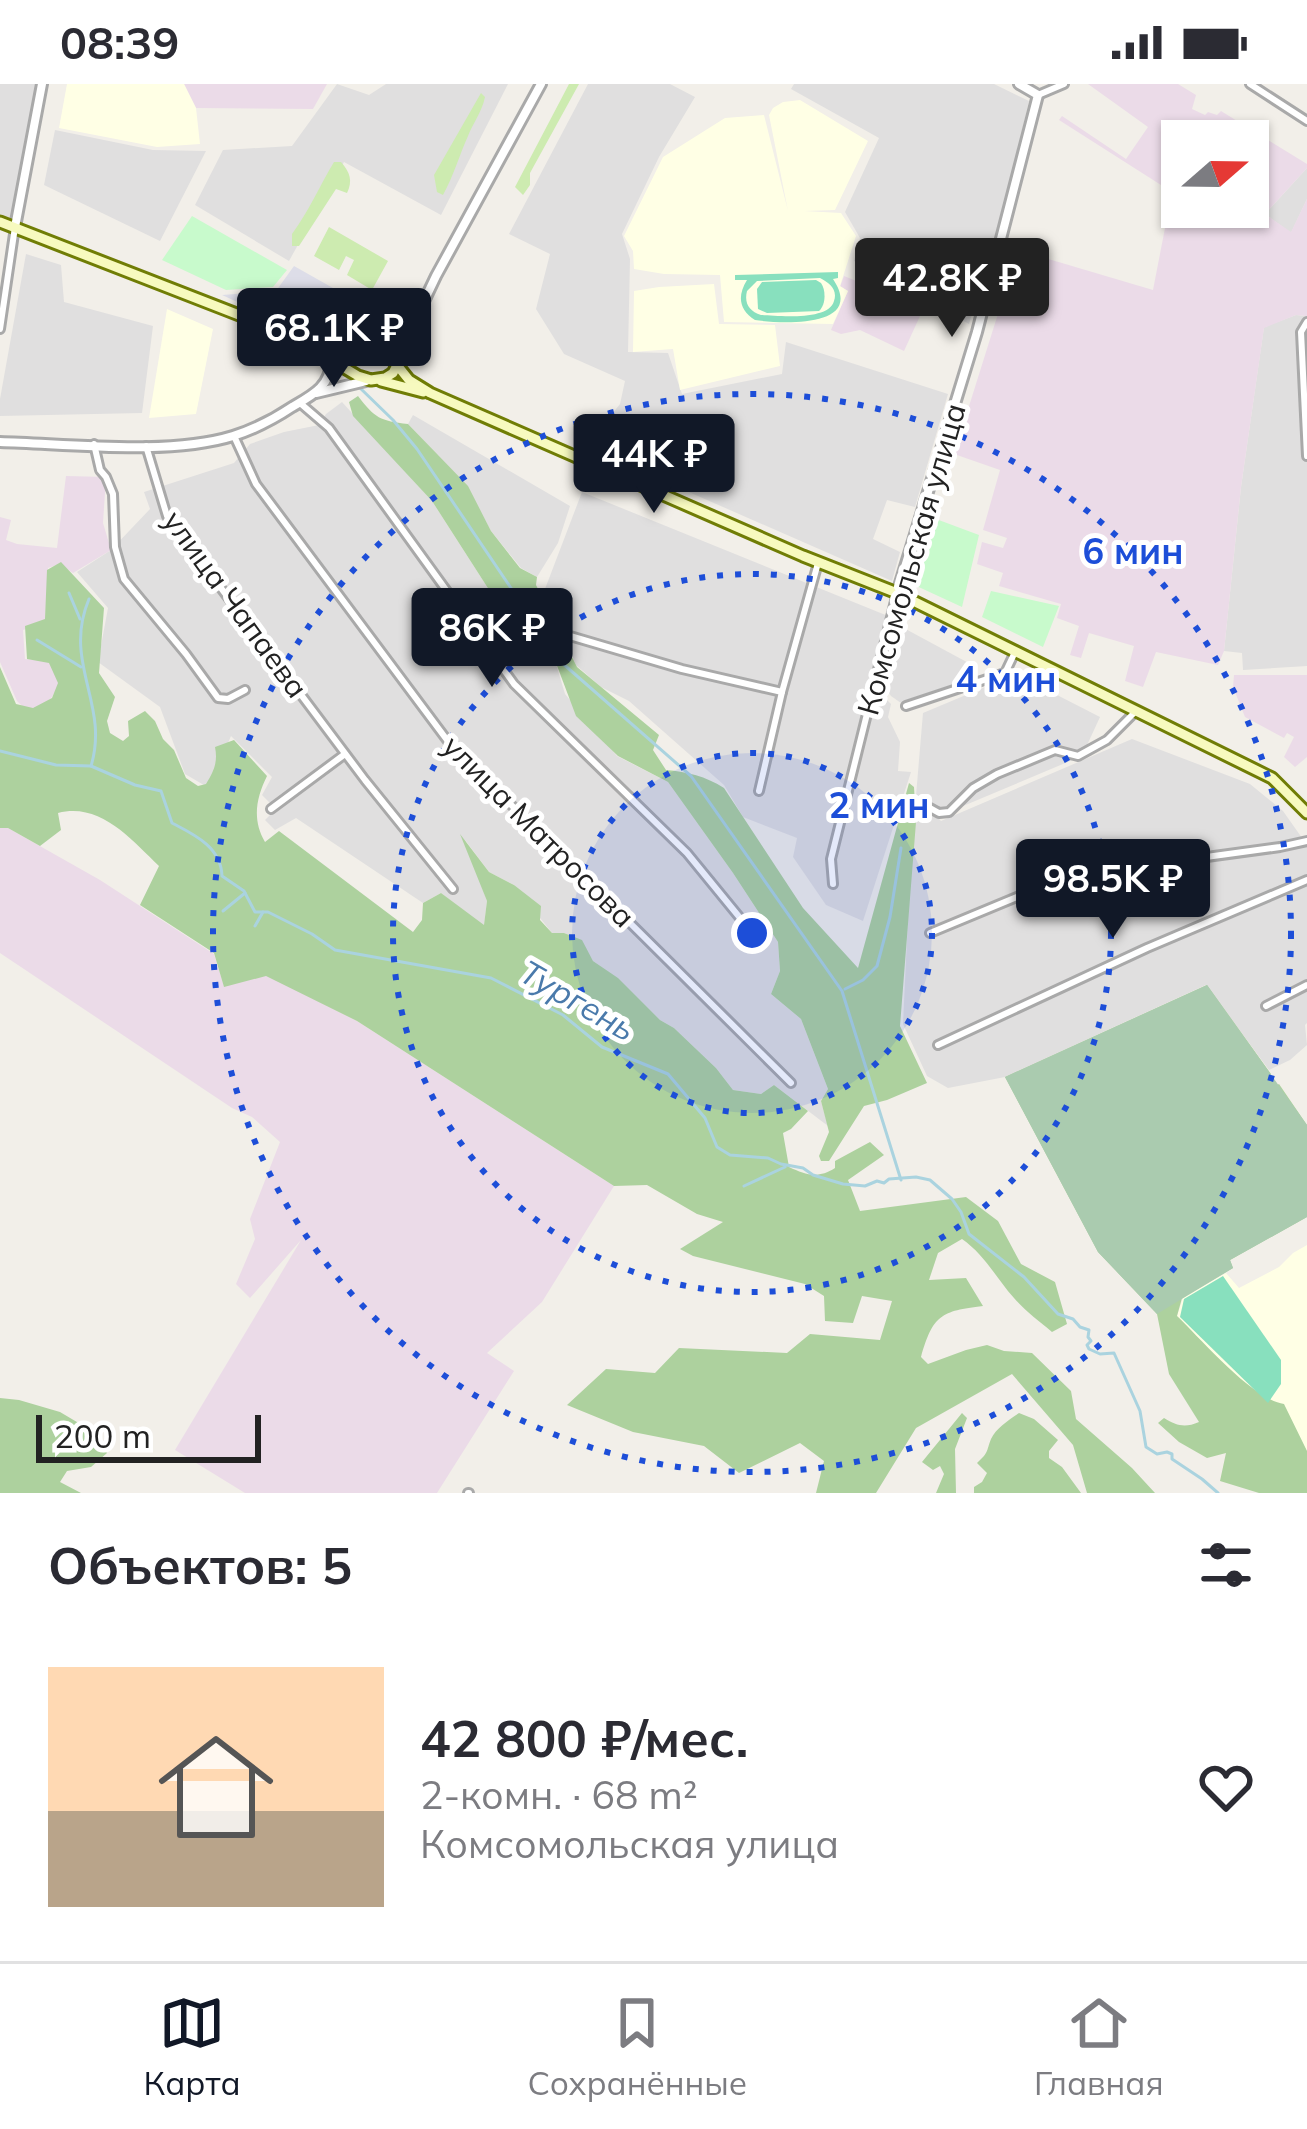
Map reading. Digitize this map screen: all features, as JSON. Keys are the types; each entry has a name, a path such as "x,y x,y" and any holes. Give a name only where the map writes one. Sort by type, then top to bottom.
{"main road":[{"path":"0,222 288,334 346,372 430,393"},
{"path":"288,334 322,334 359,326 377,332 388,340 409,380 430,393 896,593 1272,778 1307,813"},
{"path":"330,358 329,343 340,328"},
{"path":"374,380 393,373 397,361"}],"street":[{"path":"0,329 41,84"},
{"path":"397,361 541,84"},
{"path":"1019,84 1038,95 1064,84"},
{"path":"1250,84 1307,121"},
{"name":"Комсомольская улица","path":"833,884 831,860 896,593 977,332 1038,95"},
{"path":"377,332 394,330 416,317"},
{"path":"1307,322 1301,332 1307,456"},
{"path":"315,394 328,379 330,358"},
{"path":"0,442 190,445 234,436 315,394 374,380"},
{"path":"299,403 329,428 514,684 687,854 745,924"},
{"name":"улица Матросова","path":"234,436 256,484 450,744 791,1083"},
{"path":"94,445 113,494 115,547 124,579 218,698 228,699 245,690"},
{"name":"улица Чапаева","path":"146,446 167,516 453,889"},
{"path":"759,791 818,562"},
{"path":"570,636 782,692"},
{"path":"906,706 1005,674 1016,651"},
{"path":"930,808 949,812 973,788 1055,750 1078,756 1107,740 1136,712"},
{"path":"271,809 345,754"},
{"path":"930,933 1067,876 1307,841"},
{"path":"938,1045 1307,880"},
{"path":"1267,1006 1307,985"}],"shaded area":[{"path":"0,84 37,84 11,221 0,216"},
{"path":"67,84 184,84 196,108 200,144 157,147 59,128"},
{"path":"184,84 327,84 313,109 196,108"},
{"path":"337,84 369,95 386,84 508,84 441,215 344,162 289,261 195,205 223,150 292,146"},
{"path":"588,84 670,84 695,97 622,234 630,259 628,352 668,353 682,394 782,374 786,342 948,394 915,507 887,500 873,539 900,552 892,581 586,447 620,404 625,381 564,354 536,309 550,254 509,234"},
{"path":"794,84 994,84 1029,101 969,324 854,261 860,238 845,212 879,138 791,89"},
{"path":"1088,84 1178,84 1196,95 1192,109 1205,115 1221,111 1236,120 1161,120 1161,185 1059,120 1062,116 1126,159 1148,127"},
{"path":"800,100 868,141 835,210 804,211 841,213 856,236 840,286 848,291 833,324 724,322 720,275 634,269 633,251 624,236 663,157 725,118 764,115 788,211 769,115 783,102"},
{"path":"55,130 153,150 206,151 160,241 44,185"},
{"path":"1269,141 1307,168 1269,210"},
{"path":"1307,168 1307,199 1291,233 1269,217 1269,210"},
{"path":"1307,199 1307,316 1296,315 1264,328 1224,651 1218,665 1156,652 1143,687 1125,681 1134,646 1089,633 1081,658 1070,655 1079,626 1057,618 1061,604 999,586 1003,573 977,564 982,542 1003,548 1007,538 983,530 1000,470 954,454 1018,250 1153,290 1165,228 1269,228 1269,217 1291,232"},
{"path":"26,254 61,265 64,302 153,326 142,413 0,416"},
{"path":"294,266 372,310 391,307 407,313 392,326 347,315 306,329 222,295 276,291"},
{"path":"844,276 859,282 864,278 925,305 904,351 860,330 841,334 831,330 848,291 840,287"},
{"path":"714,284 719,324 775,325 780,366 680,390 673,349 633,352 634,291"},
{"path":"167,309 213,329 196,414 149,418"},
{"path":"1296,315 1307,316 1307,666 1243,670 1242,653 1224,651 1264,327"},
{"path":"342,402 432,501 529,652 553,654 565,694 617,756 668,782 733,873 778,942 780,971 771,994 801,1019 828,1089 821,1101 828,1126 774,1085 761,1094 733,1090 674,1028 593,961 581,941 552,933 514,885 489,872 465,840 487,901 484,927 441,893 423,903 296,818 275,830 265,820 276,809 262,795 272,777 231,736 209,788 185,774 160,707 98,662 108,608 77,572 111,550 150,509 144,492 234,463 250,444 319,425"},
{"path":"413,415 570,506 558,543 537,577 521,568 491,531 467,486 408,424"},
{"path":"66,476 106,477 103,523 111,550 73,573 60,564 48,568 46,623 23,630 25,659 51,661 60,682 33,717 17,701 0,662 0,517 11,520 6,540 57,548"},
{"path":"582,492 888,616 870,683 891,704 888,717 900,742 898,771 911,772 863,921 826,905 793,857 797,838 743,817 724,785 629,701 601,687 576,665 545,589"},
{"path":"900,626 976,667 975,677 901,703 883,684"},
{"path":"1016,674 1100,717 1082,756 944,814 916,796 923,713"},
{"path":"1234,675 1307,675 1307,757 1295,767 1284,757 1294,737 1287,733 1284,738 1245,717 1233,687"},
{"path":"1132,739 1250,784 1283,811 1307,845 1307,1045 1269,1070 1206,985 1005,1077 948,1088 927,1076 903,1024 913,810 924,804 941,821"},
{"path":"0,828 8,828 100,880 214,954 224,986 266,975 357,1021 614,1186 542,1302 487,1353 514,1371 437,1493 245,1493 175,1450 301,1240 250,1298 236,1284 255,1239 250,1219 280,1142 252,1117 0,953"},
{"path":"1207,985 1307,1125 1307,1217 1230,1260 1233,1268 1157,1314 1098,1252 1005,1077"},
{"path":"1307,1245 1307,1451 1177,1316 1183,1298 1226,1273 1239,1288 1279,1267"}],"green space":[{"path":"569,84 579,84 530,173 530,185 523,195 515,187"},
{"path":"481,93 485,97 482,108 443,195 437,192 434,175"},
{"path":"334,162 341,162 348,173 347,193 336,189 299,246 292,246 292,234"},
{"path":"192,216 287,270 273,287 226,290 162,260"},
{"path":"329,227 388,261 372,290 347,275 354,260 346,256 339,270 314,256"},
{"path":"838,272 833,279 839,307 830,315 800,322 755,320 741,302 747,280 735,280 735,275","holes":["820,278 835,293 823,312 761,315 747,303 747,291 757,281"]},
{"path":"816,280 824,293 819,311 767,313 758,309 757,289 762,282"},
{"path":"358,396 379,417 408,424 468,486 491,531 520,568 537,577 536,585 577,667 659,735 653,750 666,770 696,775 724,788 803,908 858,968 909,783 914,787 916,822 900,1026 927,1083 864,1106 829,1161 819,1156 829,1132 821,1101 828,1089 801,1019 771,994 780,971 778,942 668,782 618,756 576,716 553,655 529,652 432,501 353,416 349,402"},
{"path":"928,516 979,535 962,607 910,583"},
{"path":"61,562 104,608 99,673 115,697 107,721 110,733 123,741 129,736 128,721 145,711 174,750 186,778 198,786 206,784 213,771 215,747 234,740 267,776 257,809 265,842 279,831 413,932 422,920 423,903 441,893 484,925 487,901 460,834 489,872 541,906 540,920 552,933 582,940 593,961 674,1028 733,1090 761,1094 774,1085 808,1111 783,1133 789,1167 823,1174 835,1168 835,1161 870,1142 884,1155 848,1180 860,1211 966,1197 998,1221 1021,1264 1055,1282 1067,1324 1052,1332 1018,1303 962,1239 938,1253 929,1280 966,1278 983,1306 941,1318 921,1357 928,1364 987,1345 1032,1353 1071,1391 1076,1419 1155,1493 1087,1493 1073,1445 1012,1374 916,1428 876,1493 816,1493 824,1461 800,1443 739,1473 704,1446 633,1432 567,1405 606,1369 655,1373 679,1348 787,1353 810,1334 880,1340 892,1301 862,1296 853,1323 825,1321 824,1296 805,1284 680,1249 723,1222 697,1214 647,1185 614,1186 357,1021 266,976 224,987 214,953 140,905 159,866 126,834 101,818 73,811 58,813 61,830 40,846 0,828 0,667 16,704 33,708 52,698 58,683 49,663 27,659 25,626 45,619 47,570"},
{"path":"991,591 1059,606 1043,647 982,617"},
{"path":"1207,985 1271,1074 1256,1098 1279,1084 1307,1125 1307,1217 1230,1260 1233,1268 1182,1298 1177,1316 1243,1380 1284,1404 1307,1451 1307,1493 1259,1493 1220,1481 1226,1453 1207,1458 1158,1423 1164,1418 1181,1425 1199,1422 1169,1374 1157,1314 1098,1252 1005,1077"},
{"path":"1223,1276 1281,1360 1281,1384 1268,1403 1180,1317 1184,1299"},
{"path":"0,1398 60,1412 87,1428 107,1453 91,1467 67,1471 60,1482 81,1493 0,1493"},
{"path":"962,1413 967,1418 955,1449 956,1493 936,1493 944,1474 940,1466 933,1470 922,1462"},
{"path":"1019,1413 1034,1419 1058,1440 1049,1458 1081,1493 974,1493 987,1473 977,1463 996,1431"}],"waterway":[{"path":"359,387 417,449 561,662 691,776 842,991 901,1180"},
{"path":"69,593 80,619"},
{"path":"89,599 81,643 95,723 91,766"},
{"path":"37,640 81,667"},
{"name":"Тургень","path":"0,751 56,765 91,766 161,791 172,823 212,850 222,876 244,891 255,912 268,912 335,950 491,978 563,1015 602,1047 668,1074 705,1118 717,1147 730,1155 768,1158 843,1184 865,1186 916,1177 930,1180 952,1199 969,1234 1024,1277 1058,1314 1089,1330 1089,1349 1114,1353 1140,1411 1146,1447 1157,1454 1172,1454 1172,1459 1218,1493"},
{"path":"845,989 877,966 901,848"},
{"path":"223,911 245,893"},
{"path":"255,926 263,912"},
{"path":"744,1186 785,1167"}]}
